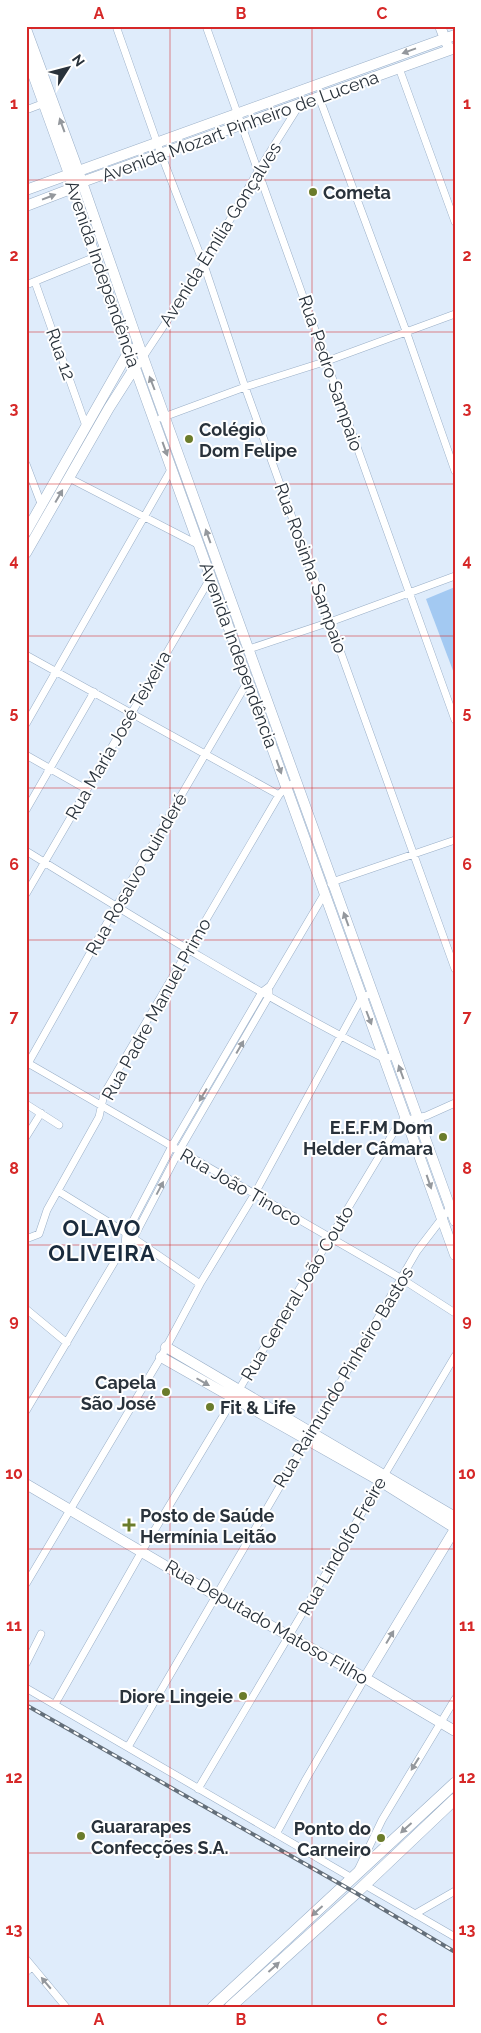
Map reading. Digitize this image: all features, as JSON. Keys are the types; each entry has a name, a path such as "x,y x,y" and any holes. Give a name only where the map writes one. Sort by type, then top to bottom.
{"main road":[{"path":"440,26 451,35 452,49"},
{"name":"Avenida Independência","path":"26,29 48,102 74,172 82,182 134,349 135,366 160,418 249,649 332,882 452,1207 455,1221"},
{"name":"Avenida Mozart Pinheiro de Lucena","path":"26,190 451,35"},
{"name":"Avenida Mozart Pinheiro de Lucena","path":"26,206 73,188 82,182 452,49"},
{"name":"Avenida Independência","path":"26,55 48,102"},
{"path":"380,62 384,74"},
{"name":"Avenida Independência","path":"74,172 73,188 95,257 134,349 142,357 172,468 248,682 282,791 325,894 455,1255"},
{"path":"26,553 86,426 134,349"},
{"path":"26,532 69,478 142,357"},
{"path":"166,1347 235,1394"},
{"path":"161,1357 235,1394 382,1478 455,1517"},
{"path":"365,1678 455,1528 382,1478"},
{"name":"Rua Deputado Matoso Filho","path":"26,1484 215,1595 290,1635 455,1731"},
{"path":"212,2007 455,1783"},
{"path":"230,2007 365,1885 455,1799"}],"street":[{"name":"Rua Rosinha Sampaio","path":"116,26 161,154 204,265 245,387 455,970"},
{"name":"Rua Pedro Sampaio","path":"206,26 455,720"},
{"path":"399,68 455,222"},
{"path":"319,97 406,330 455,471"},
{"path":"26,110 48,102"},
{"name":"Avenida Emília Gonçalves","path":"142,357 204,265 258,171 300,104"},
{"path":"26,285 95,257"},
{"name":"Rua 12","path":"35,282 86,426"},
{"path":"160,418 245,387 327,361 406,330 455,314"},
{"name":"Avenida Emília Gonçalves","path":"134,349 155,339"},
{"path":"26,464 46,509"},
{"path":"26,724 172,468"},
{"path":"69,478 199,545"},
{"path":"249,649 330,622 455,576"},
{"name":"Rua Maria José Teixeira","path":"26,894 210,577"},
{"path":"26,655 205,754 282,791 296,782"},
{"name":"Rua Rosalvo Quinderé","path":"27,1064 116,907 248,682"},
{"path":"26,810 94,692"},
{"path":"26,755 86,789"},
{"name":"Rua Padre Manuel Primo","path":"26,1239 39,1234 44,1216 99,1118 104,1094 282,791"},
{"path":"130,1236 265,994 332,882 455,840"},
{"path":"26,850 116,907 265,994 385,1059 395,1054"},
{"path":"26,1584 161,1357 200,1284 254,1195 362,997 373,993"},
{"name":"Rua João Tinoco","path":"27,1064 402,1279 455,1313"},
{"path":"26,1411 126,1244 172,1146 223,1069"},
{"path":"407,1119 426,1116 455,1103"},
{"path":"26,1104 60,1125"},
{"path":"26,1137 41,1113"},
{"name":"Rua General João Couto","path":"55,1704 142,1551 235,1394 331,1239 398,1125 407,1119"},
{"path":"58,1191 130,1236 200,1284"},
{"name":"Rua Raimundo Pinheiro Bastos","path":"128,1747 417,1251 452,1207"},
{"path":"26,1309 67,1343"},
{"name":"Rua Lindolfo Freire","path":"198,1789 455,1356"},
{"path":"26,1664 41,1634"},
{"path":"276,1834 365,1678"},
{"path":"26,1688 276,1834 354,1875 382,1820 455,1699"},
{"path":"365,1885 455,1937"},
{"path":"415,1914 455,1892"},
{"path":"26,1959 66,2007"},
{"path":"26,1972 32,1967"}],"shaded area":[{"path":"455,587 455,676 426,599"}],"railway":[{"path":"26,1705 356,1893 455,1952"}],"place":[{"name":"Cometa","path":"313,192"},
{"name":"Colégio Dom Felipe","path":"189,439"},
{"name":"E.E.F.M Dom Helder Câmara","path":"443,1137"},
{"name":"Capela São José","path":"166,1392"},
{"name":"Fit & Life","path":"210,1407"},
{"name":"Posto de Saúde Hermínia Leitão","path":"129,1525"},
{"name":"Diore Lingeie","path":"243,1696"},
{"name":"Guararapes Confecções S.A.","path":"81,1836"},
{"name":"Ponto do Carneiro","path":"381,1838"}],"district":[{"name":"OLAVO OLIVEIRA","path":"102,1240"}]}
